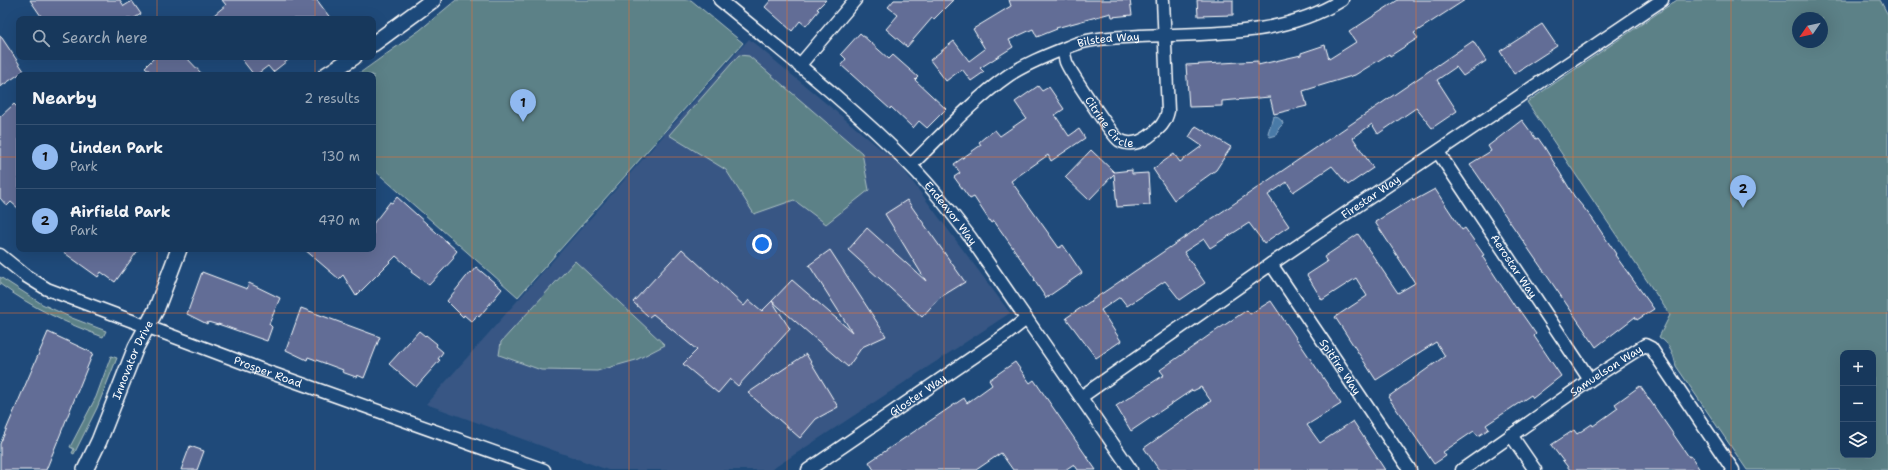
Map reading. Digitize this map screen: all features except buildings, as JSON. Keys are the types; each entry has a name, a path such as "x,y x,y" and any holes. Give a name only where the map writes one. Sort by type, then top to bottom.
{"street":[{"path":"376,42 433,0"},
{"name":"Endeavor Way","path":"720,0 874,130 911,165 943,202 970,237 1131,470"},
{"path":"799,66 855,0"},
{"path":"1163,0 1164,35"},
{"name":"Bilsted Way","path":"911,165 984,95 1008,75 1057,51 1106,38 1260,30 1287,24 1313,15 1342,0"},
{"name":"Firestar Way","path":"1081,397 1271,264 1662,0"},
{"name":"Citrine Circle","path":"1063,50 1066,62 1074,77 1116,137 1120,141 1134,143 1142,141 1162,126 1166,121 1168,111 1164,35"},
{"path":"331,72 349,60"},
{"name":"Aerostar Way","path":"1438,152 1590,380"},
{"name":"Innovator Drive","path":"85,470 99,441 136,347 156,310 178,252"},
{"name":"Prosper Road","path":"0,256 26,276 47,289 260,369 544,470"},
{"name":"Spitfire Way","path":"1271,264 1410,470"},
{"name":"Gloster Way","path":"808,470 1007,334 1026,319"},
{"name":"Samuelson Way","path":"1462,470 1590,380 1645,345 1651,348 1733,470"},
{"path":"1511,435 1535,470"}],"shaded area":[{"path":"749,39 900,165 1010,313 771,470 608,470 426,404"},
{"path":"1276,116 1282,121 1283,124 1279,128 1277,135 1270,137 1268,133 1273,117"}],"green space":[{"path":"456,0 691,0 743,43 518,297 376,172 376,72 361,72 420,30"},
{"path":"1677,0 1880,0 1888,15 1888,470 1747,470 1676,366 1669,346 1659,337 1670,315 1527,102"},
{"path":"739,55 749,56 862,153 869,190 826,224 794,200 754,214 726,170 669,135"},
{"path":"575,261 665,345 636,360 597,371 541,370 499,355 501,342"},
{"path":"0,277 42,304 72,318 106,331 103,337 37,308 0,284"},
{"path":"111,356 117,358 97,408 74,454 72,453 74,449 70,447 96,397"}],"place":[{"name":"Linden Park","path":"523,122"},
{"name":"Airfield Park","path":"1743,208"}]}
